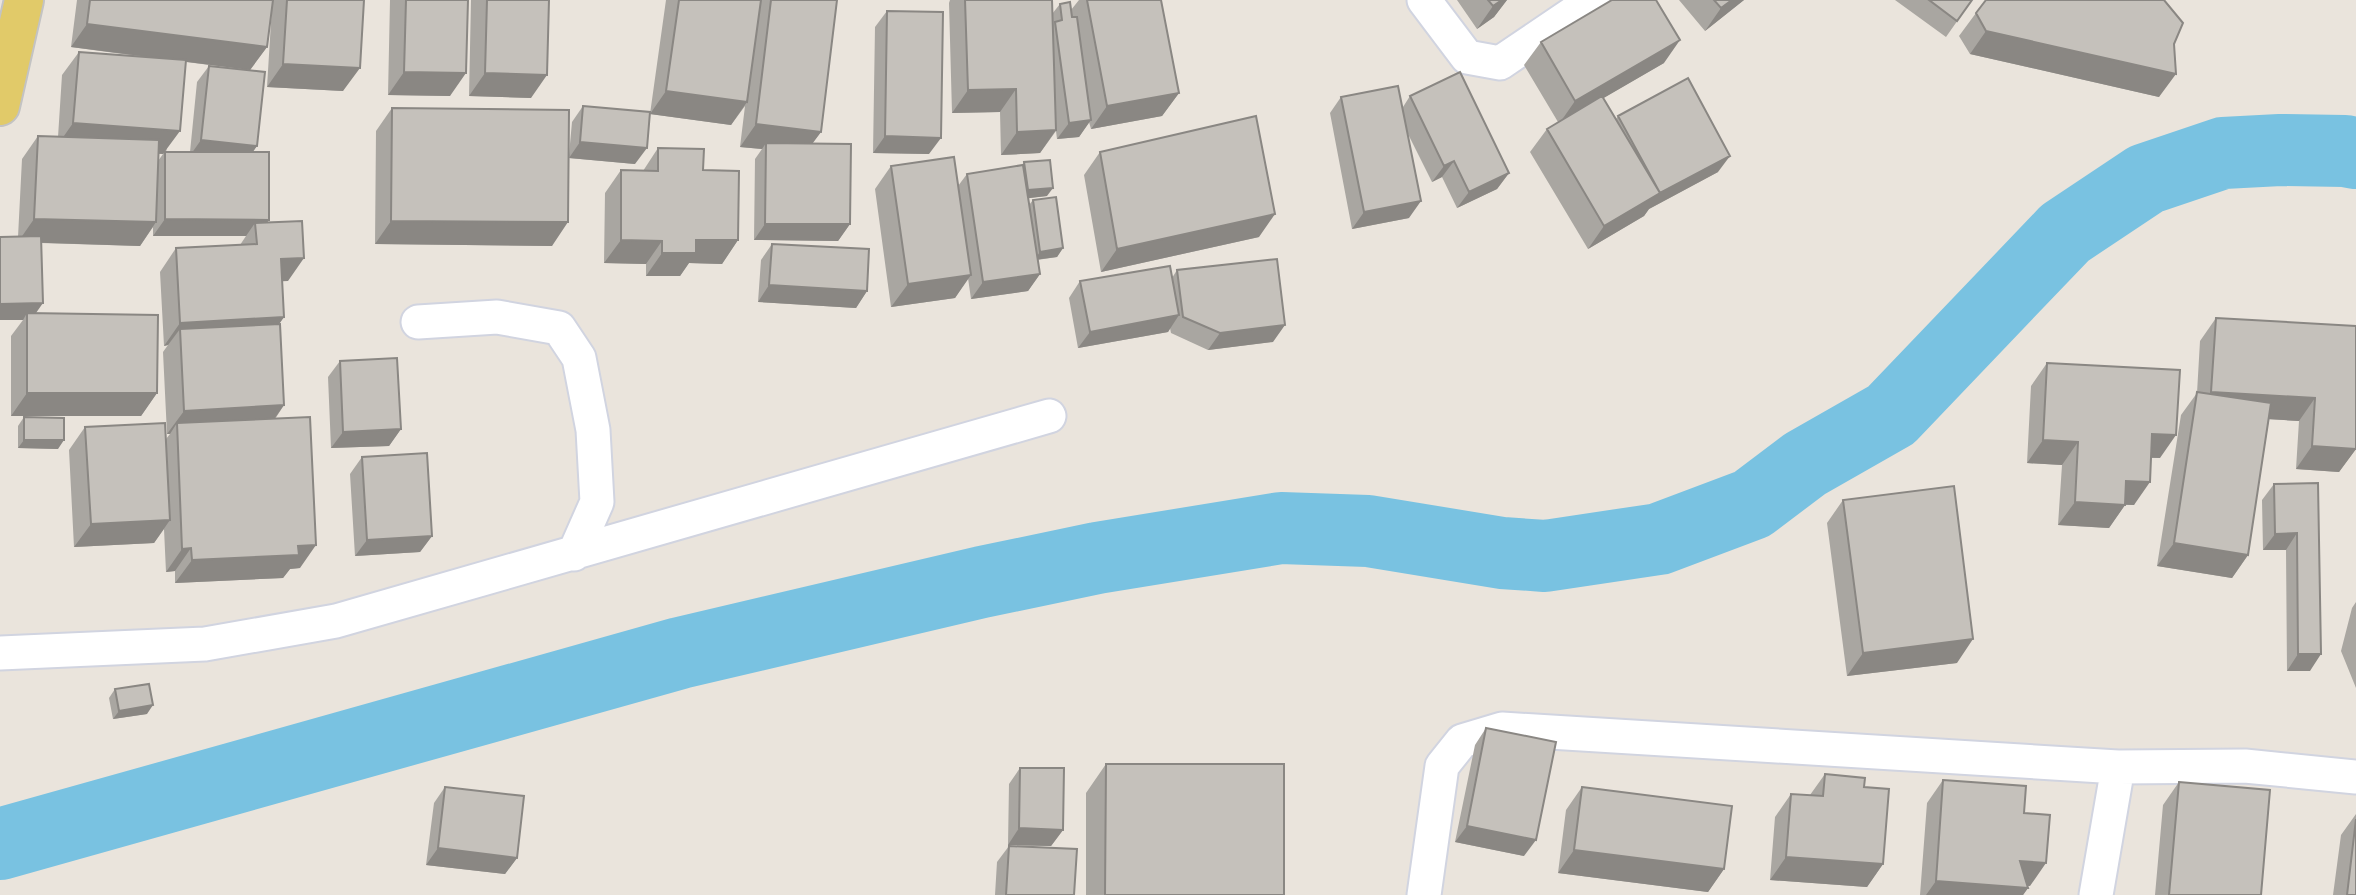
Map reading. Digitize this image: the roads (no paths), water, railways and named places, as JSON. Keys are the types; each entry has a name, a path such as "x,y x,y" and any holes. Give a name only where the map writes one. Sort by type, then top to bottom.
{"main road":[{"path":"0,106 24,0"}],"street":[{"path":"1424,0 1467,57 1500,63 1592,0"},
{"path":"418,322 497,317 559,328 579,358 593,430 597,502 574,554"},
{"path":"0,653 218,642 336,621 1049,416"},
{"path":"1424,895 1442,766 1462,741 1502,729 2118,767 2245,766 2356,777"},
{"path":"2095,895 2118,767"}],"waterway":[{"path":"0,844 680,653 982,582 1097,558 1281,528 1368,531 1502,553 1545,556 1659,539 1752,504 1805,464 1891,415 2065,233 2146,179 2223,153 2280,150 2356,153"}]}
